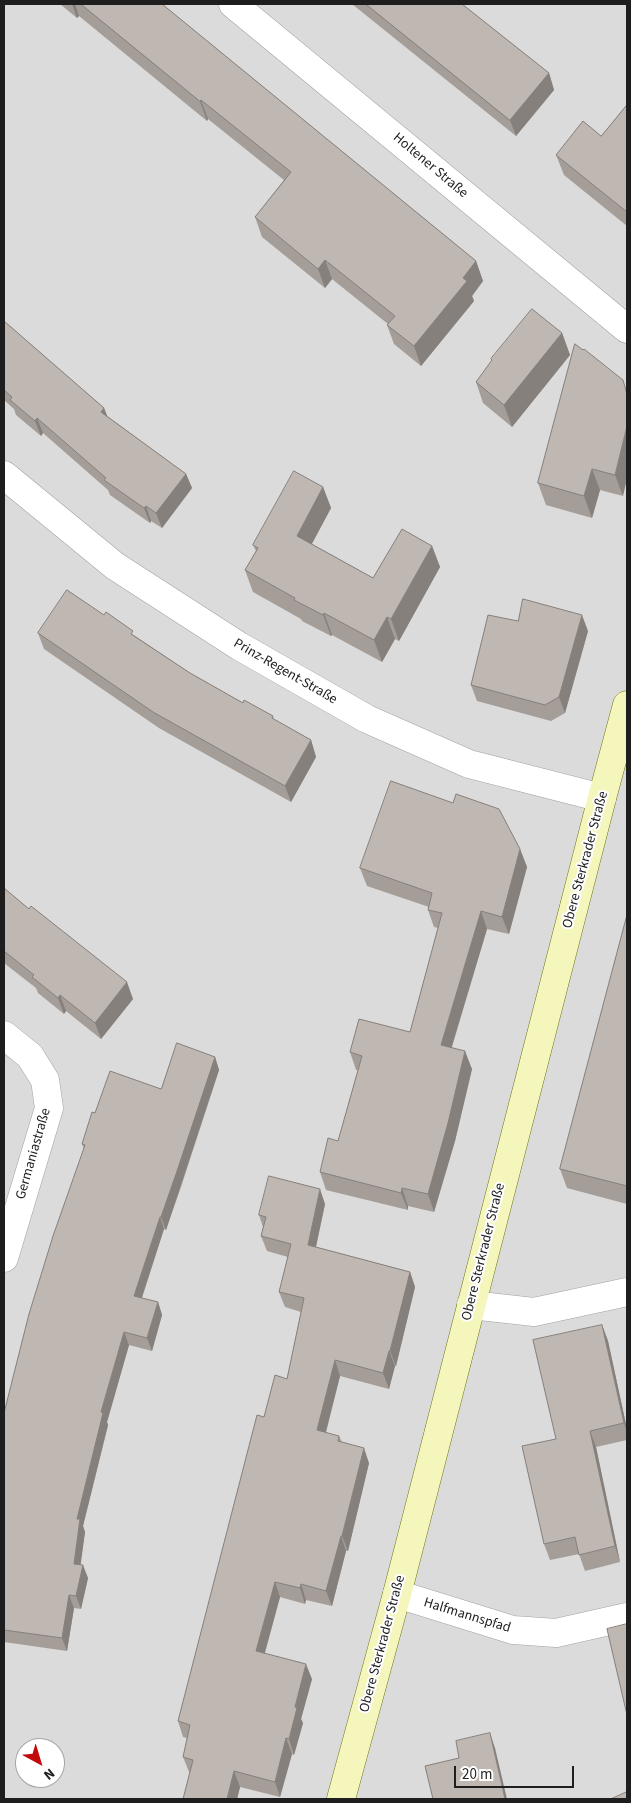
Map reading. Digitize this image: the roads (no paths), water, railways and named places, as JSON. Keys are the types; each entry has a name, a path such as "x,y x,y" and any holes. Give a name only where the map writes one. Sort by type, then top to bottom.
{"street":[{"name":"Holtener Straße","path":"233,4 627,329"},
{"name":"Prinz-Regent-Straße","path":"4,475 115,566 239,646 366,719 469,764 602,798"},
{"name":"Obere Sterkrader Straße","path":"341,1799 397,1594 627,706"},
{"name":"Germaniastraße","path":"4,1035 30,1056 46,1080 49,1108 4,1258"},
{"path":"471,1305 534,1312 627,1292"},
{"name":"Halfmannspfad","path":"397,1594 513,1630 556,1633 627,1617"}]}
